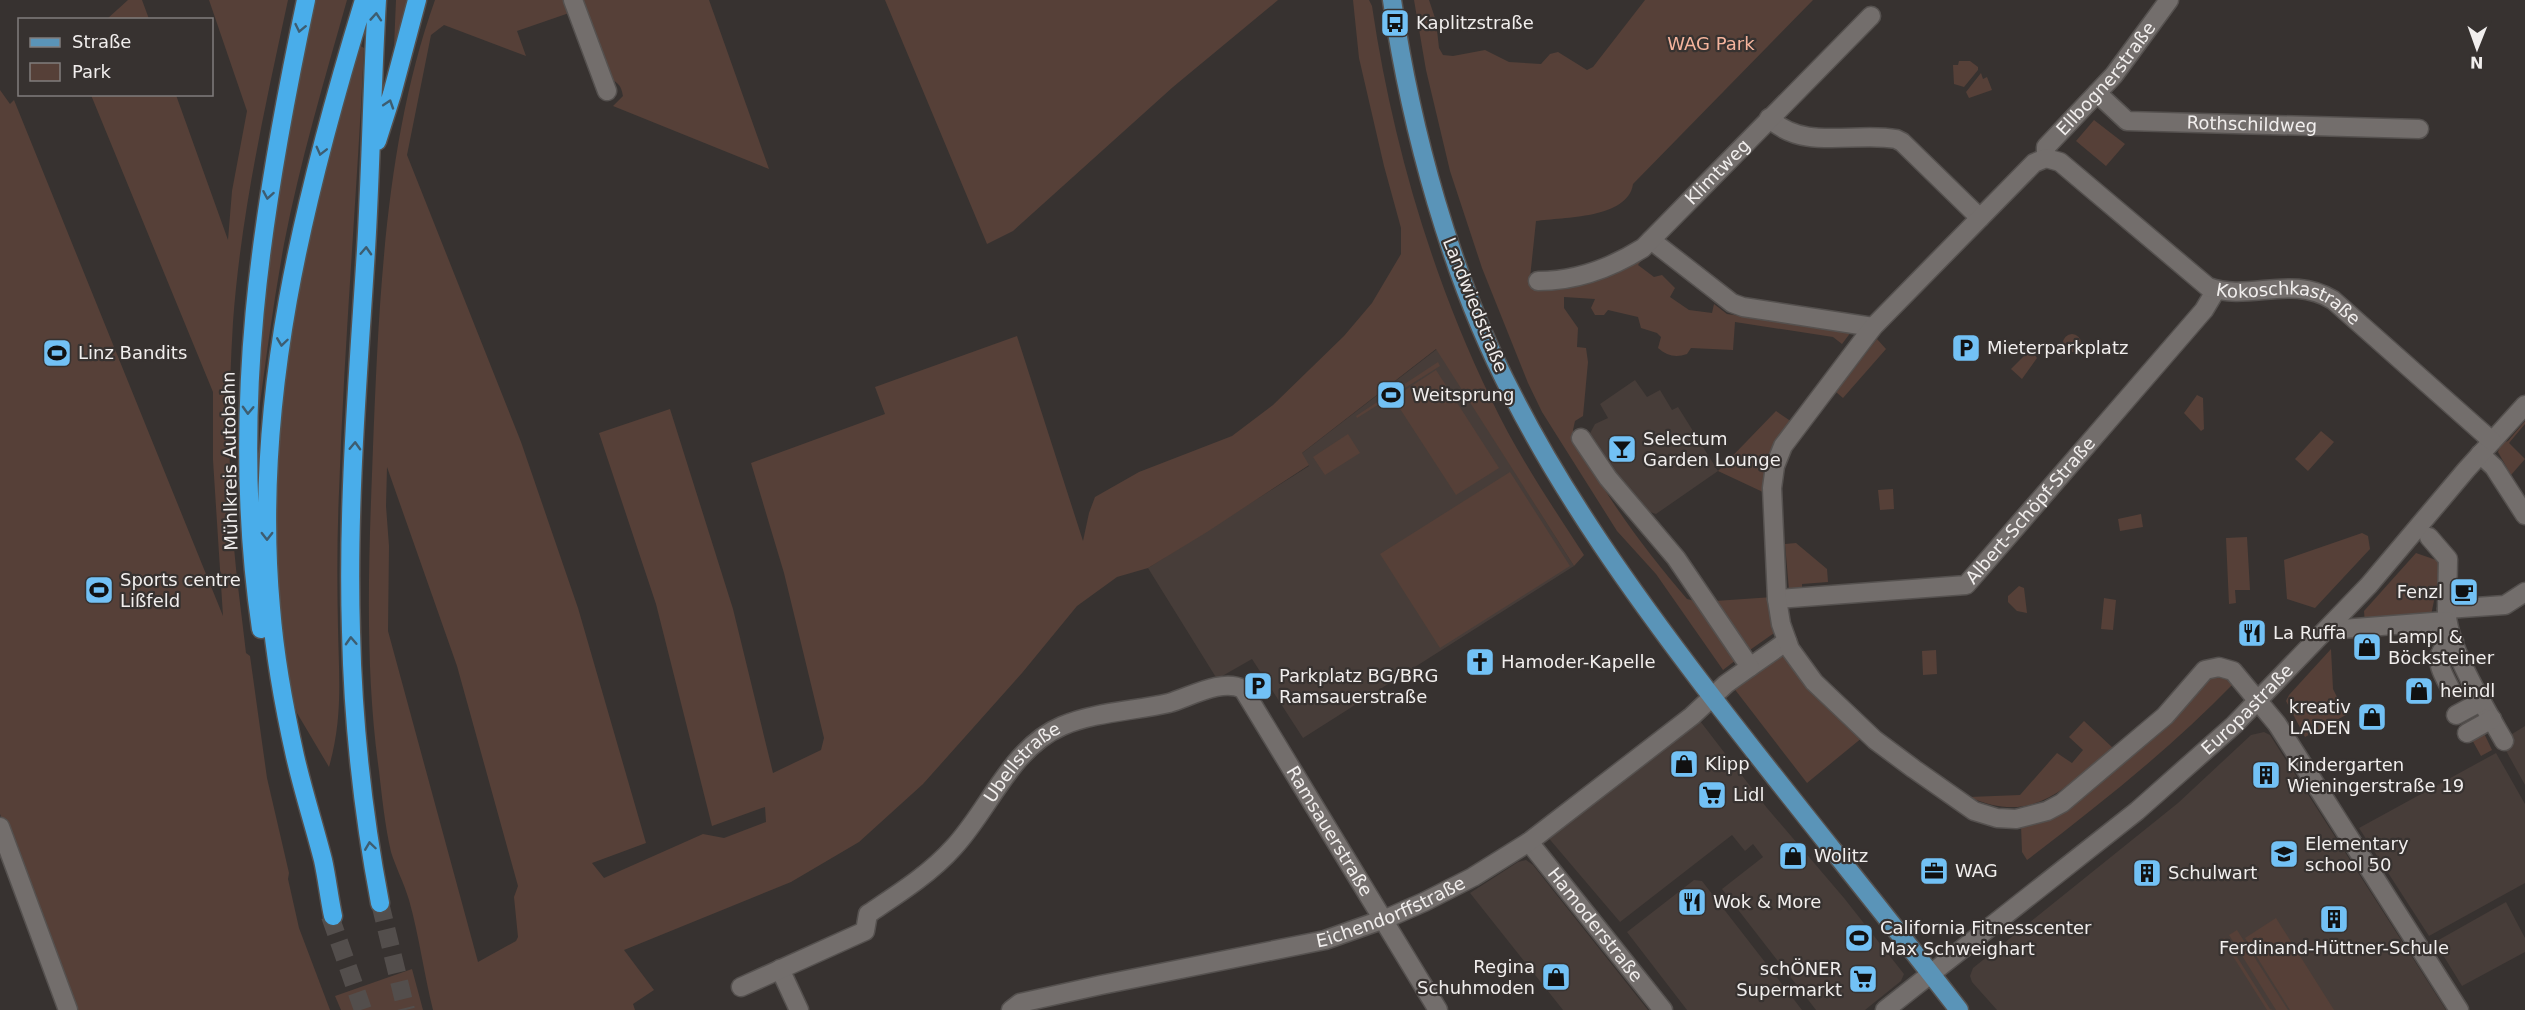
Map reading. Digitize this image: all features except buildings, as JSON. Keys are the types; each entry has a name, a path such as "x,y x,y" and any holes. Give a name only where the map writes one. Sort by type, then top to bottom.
{"highway":[{"name":"Mühlkreis Autobahn","path":"306,0 277,142 256,277 251,341 248,494 258,610 272,696 292,791 331,916 323,861 293,746 277,660 267,548 267,498 269,448 286,314 306,208 335,94 364,0"},
{"path":"377,0 371,159 356,406 351,632 360,767 380,903"},
{"path":"371,159 392,94 417,0"}],"main road":[{"name":"Landwiedstraße","path":"1392,0 1419,131 1442,217 1478,319 1510,391 1543,451 1586,521 1712,697 1959,1010"}],"street":[{"path":"573,0 607,91"},
{"name":"Ellbognerstraße","path":"2046,158 2046,147 2114,75 2169,0"},
{"name":"Klimtweg","path":"1538,281 1568,279 1600,270 1630,256 1651,240 1871,16"},
{"name":"Rothschildweg","path":"2097,93 2127,121 2419,129"},
{"path":"1769,118 1777,126 1808,136 1832,139 1896,139 1902,142 1980,218"},
{"path":"2046,158 2034,163 1873,327 1783,446 1772,488 1777,599 1786,641 1805,672 1875,740 1964,805 1996,818 2031,817 2061,803 2165,716 2205,670 2212,667 2228,668 2258,700 2283,733 2460,1010"},
{"name":"Kokoschkastraße","path":"2046,158 2060,162 2199,282 2216,290 2229,292 2300,288 2325,295 2486,448 2494,467 2525,515"},
{"path":"1651,240 1732,303 1743,307 1873,327"},
{"name":"Albert-Schöpf-Straße","path":"1777,599 1966,585 2204,310 2216,290"},
{"name":"Europastraße","path":"1885,1010 2164,789 2258,700 2362,592 2525,405"},
{"path":"1581,438 1608,478 1676,558 1750,667"},
{"path":"2429,537 2448,559 2447,615 2454,640 2470,677 2504,741"},
{"path":"2505,605 2525,592"},
{"path":"2342,629 2525,604"},
{"path":"2454,640 2445,645 2439,656 2439,667 2447,690 2470,677"},
{"path":"1712,697 1786,641"},
{"name":"Ramsauerstraße","path":"1236,685 1243,689 1438,1010"},
{"name":"Ubellstraße","path":"780,969 865,931 868,914 919,878 954,847 1025,751 1041,738 1062,726 1084,719 1169,702 1219,687 1236,685"},
{"name":"Eichendorffstraße","path":"1012,1009 1020,1004 1101,985 1294,948 1382,921 1465,881 1529,842 1692,716 1712,697"},
{"path":"2456,715 2482,701"},
{"path":"2467,733 2492,719"},
{"path":"0,826 68,1010"},
{"name":"Hamoderstraße","path":"1529,842 1663,1010"},
{"path":"741,987 780,969 799,1010"}],"shaded area":[{"path":"1437,349 1574,566 1303,738 1252,659 1217,679 1148,568 1309,466 1301,454"},
{"path":"1635,380 1647,397 1660,390 1672,410 1678,407 1718,471 1656,514 1641,509 1587,439 1595,424 1608,418 1600,404"},
{"path":"1697,717 1767,808 1844,898 1904,974 1901,981 1865,1010 1816,1010 1722,889 1763,857 1753,844 1745,851 1732,835 1620,922 1546,835"},
{"path":"2525,726 2525,785 2504,747 2512,734"},
{"path":"2264,732 2270,735 2446,1010 1997,1010 1972,982 1970,976 1973,968 2178,803 2251,735"},
{"path":"2496,753 2525,804 2525,883 2429,936 2359,828"},
{"path":"1526,860 1533,865 1648,1010 1563,1010 1470,893 1518,862"},
{"path":"1694,880 1702,881 1802,1010 1687,1010 1627,932"},
{"path":"2506,902 2525,938 2525,952 2462,986 2435,942"}],"green space":[{"path":"128,0 142,0 149,18 108,18"},
{"name":"Sports centre Lißfeld","path":"209,0 288,0 255,160 237,281 230,395 231,493 234,551 246,653 250,656 267,778 299,928 330,1010 72,1010 0,814 0,90 10,104 14,100 223,616 213,460 213,392 91,96 176,96 228,240 232,191 247,111"},
{"path":"316,0 347,0 290,213 276,290 257,426 261,318 267,265 283,158"},
{"path":"396,0 409,0 394,47"},
{"path":"435,0 567,0 572,12 517,31 526,56 444,25 431,35 407,155 521,442 578,608 646,843 592,863 604,878 703,834 724,838 766,822 765,807 712,826 656,604 599,433 670,409 733,609 773,773 821,750 824,738 784,573 751,463 885,414 875,387 1017,336 1083,541 1095,497 1139,472 1232,436 1273,405 1344,336 1372,303 1401,254 1401,228 1359,58 1353,0 1369,0 1372,6 1380,57 1416,207 1469,352 1512,439 1584,555 1574,566 1436,349 1302,453 1309,465 1148,568 1117,577 1077,606 1022,673 923,784 859,842 791,882 624,950 654,990 633,1004 635,1010 433,1010 413,913 391,852 387,832 374,731 369,650 371,487 382,278 395,164 418,53","holes":["387,467 457,666 518,886 514,897 518,937 516,941 478,962 388,631"]},
{"path":"580,0 709,0 769,169 613,106 623,96 622,92 619,85 609,77"},
{"path":"885,0 1278,0 1173,87 1013,231 987,244"},
{"name":"WAG Park","path":"1414,0 1429,0 1436,21 1439,48 1443,55 1453,56 1485,50 1509,62 1541,64 1550,54 1558,52 1587,70 1593,67 1645,0 1813,0 1633,184 1629,195 1620,204 1593,214 1536,221 1530,278 1644,257 1638,265 1654,277 1662,275 1675,288 1670,297 1689,310 1712,313 1714,304 1727,314 1851,332 1842,344 1833,337 1735,322 1733,350 1691,348 1687,354 1675,356 1658,348 1661,337 1657,333 1641,328 1638,317 1608,310 1604,315 1595,315 1591,308 1595,299 1564,297 1564,308 1578,328 1577,347 1586,348 1588,362 1583,416 1575,421 1573,430 1596,476 1624,519 1687,599 1695,601 1736,660 1723,670 1656,574 1617,531 1542,412 1528,383 1482,268 1450,171 1426,70"},
{"path":"359,45 364,48 338,509 339,698 329,767 297,713 291,693 277,594 274,479 282,381 315,198"},
{"path":"1959,61 1970,61 1978,67 1964,87 1954,84 1953,65 1958,65"},
{"path":"1981,73 1983,79 1987,77 1992,90 1969,98 1966,92"},
{"path":"2094,120 2125,144 2106,166 2076,141"},
{"path":"2072,334 2078,337 2081,343 2078,349 2072,352 2066,349 2063,343 2066,337"},
{"path":"1877,339 1886,349 1843,398 1836,392"},
{"path":"2029,351 2032,351 2037,358 2022,379 2011,369"},
{"name":"Weitsprung","path":"1438,362 1440,366 1357,418 1356,416"},
{"path":"1436,370 1499,468 1456,495 1393,398"},
{"path":"2197,395 2203,398 2204,429 2201,431 2184,413"},
{"path":"1776,411 1792,422 1765,493 1718,471"},
{"path":"2525,421 2509,443 2525,459 2511,475 2498,452 2501,443 2508,441"},
{"path":"2321,431 2334,442 2308,471 2295,459"},
{"path":"1348,434 1360,453 1325,475 1313,457"},
{"path":"1510,472 1570,566 1440,648 1380,554"},
{"path":"1893,489 1894,509 1880,510 1878,490"},
{"path":"2141,514 2143,527 2120,531 2118,519"},
{"path":"2362,533 2368,536 2370,549 2315,608 2287,599 2284,560"},
{"path":"2247,537 2250,590 2235,590 2236,603 2229,604 2226,538"},
{"path":"1796,543 1827,569 1828,582 1802,584 1802,590 1789,590 1785,544"},
{"path":"2416,553 2442,562 2430,620 2365,624 2364,611"},
{"path":"2019,586 2024,588 2027,613 2017,611 2008,602 2008,596"},
{"path":"1773,597 1777,631 1747,652 1715,601"},
{"path":"2104,598 2116,600 2113,630 2101,629"},
{"path":"2331,649 2333,689 2346,715 2305,737 2286,701"},
{"path":"1936,650 1937,674 1923,675 1922,651"},
{"path":"1783,654 1863,737 1807,783 1733,687"},
{"path":"2214,675 2229,678 2233,684 2133,776 2027,860 2022,852 2021,825 2171,722"},
{"path":"2084,721 2113,748 2064,788 2031,805 2013,807 1992,805 1969,797 2020,795 2057,753 2072,763 2083,750 2069,737"},
{"path":"2482,729 2492,750 2481,756 2470,736"},
{"path":"2276,918 2334,1010 2290,1010 2245,938"},
{"path":"2237,930 2288,1010 2276,1010 2229,935"},
{"path":"2225,938 2270,1009 2273,1010 2267,1010 2222,939"},
{"path":"412,969 423,1010 341,1010 335,996"}],"tunnel":[{"path":"380,903 406,1010"},
{"path":"330,916 363,1010"}],"place":[{"name":"Kaplitzstraße","path":"1395,23"},
{"name":"Mieterparkplatz","path":"1966,348"},
{"name":"Linz Bandits","path":"57,353"},
{"name":"Weitsprung","path":"1391,395"},
{"name":"Selectum Garden Lounge","path":"1622,449"},
{"name":"Sports centre Lißfeld","path":"99,590"},
{"name":"Fenzl","path":"2464,592"},
{"name":"La Ruffa","path":"2252,633"},
{"name":"Lampl & Böcksteiner","path":"2367,647"},
{"name":"Hamoder-Kapelle","path":"1480,662"},
{"name":"Parkplatz BG/BRG Ramsauerstraße","path":"1258,686"},
{"name":"heindl","path":"2419,691"},
{"name":"kreativ LADEN","path":"2372,717"},
{"name":"Klipp","path":"1684,764"},
{"name":"Kindergarten Wieningerstraße 19","path":"2266,775"},
{"name":"Lidl","path":"1712,795"},
{"name":"Elementary school 50","path":"2284,854"},
{"name":"Wolitz","path":"1793,856"},
{"name":"WAG","path":"1934,871"},
{"name":"Schulwart","path":"2147,873"},
{"name":"Wok & More","path":"1692,902"},
{"name":"Ferdinand-Hüttner-Schule","path":"2334,919"},
{"name":"California Fitnesscenter Max Schweighart","path":"1859,938"},
{"name":"Regina Schuhmoden","path":"1556,977"},
{"name":"schÖNER Supermarkt","path":"1863,979"}]}
